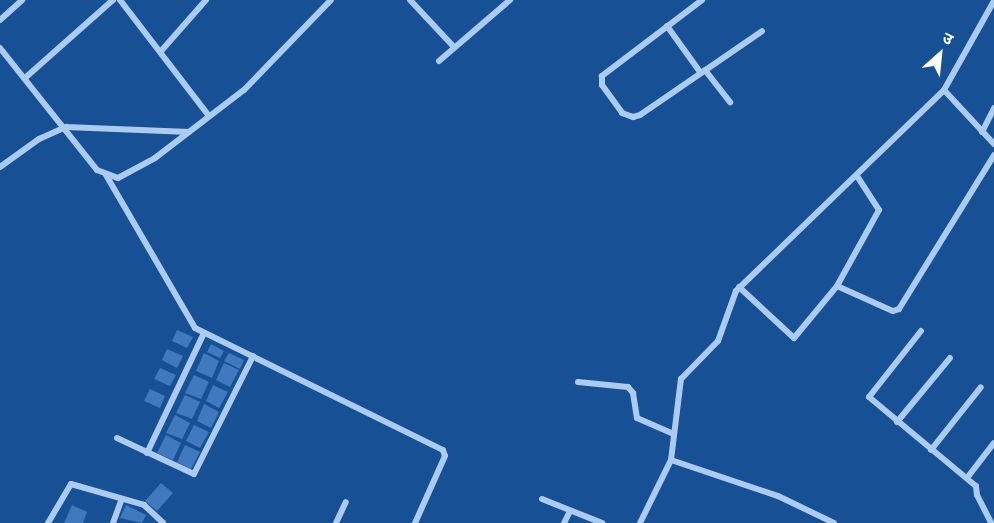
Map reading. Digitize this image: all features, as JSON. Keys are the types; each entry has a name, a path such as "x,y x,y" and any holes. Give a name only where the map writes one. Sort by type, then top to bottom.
{"street":[{"path":"0,20 22,0"},
{"path":"25,78 113,0"},
{"path":"120,0 162,50 209,116"},
{"path":"162,50 206,0"},
{"path":"0,48 66,127 97,170 105,175 118,178 155,158 244,90 331,0"},
{"path":"410,0 454,47"},
{"path":"439,61 510,0"},
{"path":"702,0 602,76 602,85 622,113 633,117 640,115 762,31"},
{"path":"640,523 671,460 681,379 718,341 739,287 944,90 994,1"},
{"path":"667,27 730,102"},
{"path":"944,90 994,144"},
{"path":"982,132 994,108"},
{"path":"0,167 39,139 66,127 189,132"},
{"path":"837,286 893,311 899,309 994,155"},
{"path":"105,175 191,323 204,333 443,450 445,456 415,523"},
{"path":"739,287 794,338 837,286 879,210 857,176"},
{"path":"921,332 869,397 976,486 977,495 991,523"},
{"path":"147,453 204,333"},
{"path":"117,438 187,472 199,469 253,356"},
{"path":"897,422 950,358"},
{"path":"578,382 628,387 633,393 637,418 674,434"},
{"path":"931,450 981,387"},
{"path":"967,478 994,443"},
{"path":"671,460 778,496 834,523"},
{"path":"48,523 71,484 121,501 144,505 163,523"},
{"path":"542,499 602,523"},
{"path":"113,523 121,501"},
{"path":"336,523 346,502"},
{"path":"564,523 570,511"}],"building":[{"path":"177,330 193,337 187,348 172,341"},
{"path":"211,344 224,351 220,358 207,352"},
{"path":"167,349 183,356 177,368 162,360"},
{"path":"204,353 219,361 212,378 196,371"},
{"path":"229,353 244,360 240,369 224,361"},
{"path":"224,363 239,370 230,387 216,380"},
{"path":"160,368 176,375 170,386 154,379"},
{"path":"194,375 209,382 201,399 185,393"},
{"path":"213,385 228,392 219,408 206,401"},
{"path":"150,389 165,396 160,408 144,401"},
{"path":"185,395 200,402 192,419 176,413"},
{"path":"204,404 219,412 211,428 197,421"},
{"path":"175,415 190,423 182,439 166,433"},
{"path":"194,425 209,432 200,448 186,441"},
{"path":"166,435 181,443 173,460 157,453"},
{"path":"185,445 200,452 191,469 177,462"},
{"path":"161,483 173,493 157,511 145,501"},
{"path":"72,505 87,512 83,523 64,523"},
{"path":"126,505 146,515 142,523 120,518"}]}
